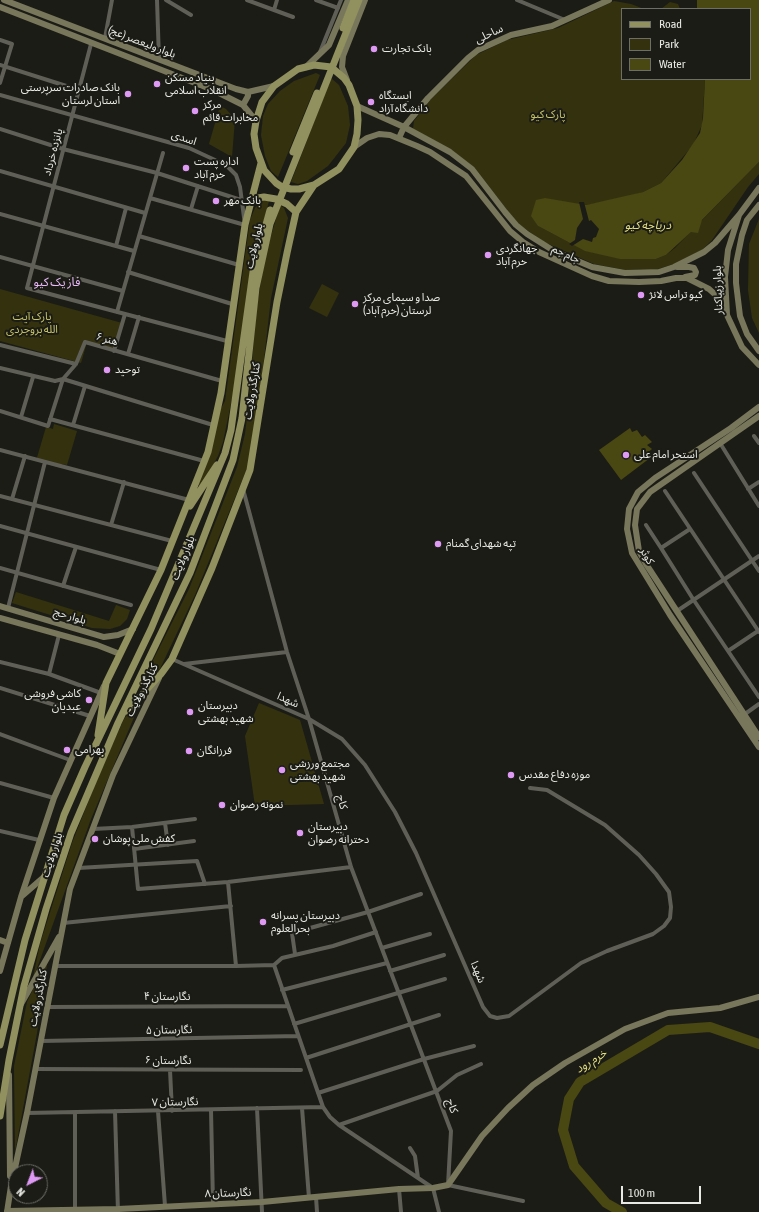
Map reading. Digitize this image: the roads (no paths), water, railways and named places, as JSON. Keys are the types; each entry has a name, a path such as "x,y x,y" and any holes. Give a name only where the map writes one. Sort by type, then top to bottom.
{"main road":[{"name":"بلوار ولیعصر (عج)","path":"4,0 236,89 248,92 274,86"},
{"path":"306,67 329,45 348,0"},
{"name":"بلوار ولایت","path":"0,1045 23,947 64,815 97,741 151,630 225,453 232,422 253,272 266,220 354,0"},
{"name":"بلوار ولایت","path":"0,1116 19,1009 46,909 71,832 122,715 190,573 233,460 242,418 256,288 270,224 360,0"},
{"path":"349,85 344,78 331,68 314,65 292,73 274,86 262,102 256,121 254,134 261,163 269,177 282,187 299,190 314,185 339,169 354,147 358,120 356,106 342,63 366,0"},
{"name":"ساحلی","path":"399,138 404,127 447,77 478,50 511,35 552,26 609,0"},
{"path":"14,13 19,12 18,5"},
{"name":"بلوار ولیعصر (عج)","path":"0,8 213,90 243,105 256,121"},
{"path":"29,18 28,14 33,11"},
{"path":"243,105 248,92"},
{"name":"جام جم","path":"356,106 404,127 450,152 472,169 516,225 527,234 554,251 592,267 625,273 658,272 674,267 704,252 715,243 738,215"},
{"name":"جام جم","path":"354,147 367,138 379,134 399,138 430,152 466,176 510,231 523,242 539,252 592,276 609,281 639,282 687,278 709,288 718,297 727,315"},
{"path":"0,971 1,958 8,943 39,840 54,798 90,716 161,570 190,500 204,461 214,425 222,381 232,304 245,225 261,163"},
{"name":"کنارگذر ولایت","path":"15,1164 27,1113 70,889 113,775 161,674 172,659 250,470 255,447 277,302 296,212 314,185"},
{"name":"بلوار زیباکنار","path":"759,188 738,215 728,250 725,277 727,315 742,347 759,365"},
{"path":"252,199 264,197 276,199 287,204 296,212"},
{"name":"بلوار زیباکنار","path":"759,205 747,220 740,241 736,264 736,283 740,316 747,334 759,351"},
{"path":"674,267 694,268 696,272 695,275 676,278"},
{"name":"کوثر","path":"759,407 650,492 637,509 635,525 640,551 742,716 759,747"},
{"name":"کوثر","path":"759,416 720,443 655,478 638,492 629,509 627,529 632,553 670,615 742,716 759,737"},
{"path":"185,511 192,504 225,453"},
{"name":"بلوار حج","path":"0,606 104,637 118,635 134,628"},
{"path":"670,615 677,611"},
{"name":"بلوار حج","path":"0,618 97,645 120,654"},
{"path":"97,645 102,642 100,636"},
{"path":"122,715 161,674"},
{"path":"97,741 106,683"},
{"path":"85,767 79,791 84,794 91,787"},
{"path":"64,815 68,808 71,807 75,809 71,832"},
{"path":"21,897 45,876"},
{"path":"19,1009 62,932"},
{"path":"0,940 8,943"},
{"path":"448,1185 482,1136 503,1114 533,1085 565,1063 625,1029 668,1013 720,1008 759,997"},
{"path":"9,1060 10,1164"},
{"name":"نگارستان ۸","path":"7,1212 118,1210 165,1206 262,1202 399,1189 433,1188 448,1185"}],"street":[{"path":"105,38 112,0"},
{"path":"157,0 159,59"},
{"path":"166,0 191,15"},
{"path":"248,0 293,17"},
{"path":"274,10 277,0"},
{"path":"316,0 338,8"},
{"path":"318,56 341,0"},
{"path":"517,0 565,20"},
{"path":"0,40 12,44 0,83"},
{"name":"پانزده خرداد","path":"91,44 28,288 117,312"},
{"path":"0,64 79,90"},
{"name":"اسدی","path":"0,95 189,148 215,160 228,167 236,175 245,225"},
{"path":"0,129 64,149 157,173 241,200"},
{"path":"163,153 117,312 227,341"},
{"path":"0,171 53,188 145,213"},
{"path":"191,209 198,186"},
{"path":"150,198 245,225"},
{"path":"116,246 126,208"},
{"path":"0,214 134,251"},
{"path":"139,236 239,265"},
{"path":"0,257 123,290"},
{"path":"128,272 232,304"},
{"path":"114,351 126,314"},
{"path":"128,354 138,318"},
{"name":"هنر ۶","path":"76,364 85,342 222,381"},
{"path":"0,345 76,364 63,379 48,426 0,411"},
{"path":"0,368 54,381 63,379 214,425"},
{"path":"21,417 33,377"},
{"path":"73,426 85,386"},
{"path":"50,419 204,461"},
{"path":"754,436 759,444"},
{"path":"720,443 759,506"},
{"path":"0,450 190,500"},
{"path":"12,499 25,456"},
{"path":"8,608 44,462"},
{"path":"694,473 759,571"},
{"path":"111,525 124,482"},
{"path":"748,489 759,482"},
{"name":"کاج","path":"243,489 287,652 309,719 351,867 451,1131 448,1185"},
{"path":"665,490 759,632 728,651"},
{"path":"0,496 172,541"},
{"path":"646,525 693,599 759,697"},
{"path":"0,526 161,570"},
{"path":"661,548 690,528"},
{"path":"63,586 76,547"},
{"path":"677,611 759,556"},
{"path":"0,568 131,605"},
{"path":"49,674 58,635"},
{"path":"183,664 287,652"},
{"name":"شهدا","path":"172,659 309,719 342,739 364,765 395,812 416,852 483,1007 490,1016 497,1018 509,1016 581,963 607,951 652,934 664,926 670,918 671,907 669,892 656,874 639,855 605,825 547,790 530,788"},
{"path":"0,662 49,674 101,693"},
{"path":"0,688 90,716"},
{"path":"742,716 759,704"},
{"path":"0,734 70,760"},
{"path":"0,783 54,798"},
{"path":"92,829 132,827 195,819"},
{"path":"165,823 168,845"},
{"path":"132,827 138,889 228,882 351,867"},
{"path":"0,831 39,840"},
{"path":"134,849 194,841"},
{"path":"78,868 197,861 205,884"},
{"path":"228,882 236,966"},
{"path":"295,954 292,933 368,912 421,894"},
{"path":"64,923 230,906"},
{"path":"55,966 236,966 274,964 282,958 334,946 376,932"},
{"path":"382,948 430,934"},
{"path":"390,971 444,955"},
{"path":"282,990 387,963"},
{"path":"274,964 323,1107 330,1117 339,1124 433,1188 439,1212"},
{"path":"294,1024 446,979"},
{"name":"نگارستان ۴","path":"47,1007 288,1006"},
{"path":"306,1058 439,1015"},
{"name":"نگارستان ۵","path":"41,1041 298,1036"},
{"path":"318,1093 424,1059 474,1046"},
{"path":"339,1124 437,1091 457,1075 481,1064"},
{"name":"نگارستان ۶","path":"35,1069 301,1070"},
{"path":"170,1070 172,1111"},
{"name":"نگارستان ۷","path":"27,1113 323,1107"},
{"path":"257,1108 262,1212"},
{"path":"302,1108 312,1198 317,1212"},
{"path":"211,1110 213,1204"},
{"path":"116,1111 118,1210"},
{"path":"158,1111 165,1206"},
{"path":"75,1211 76,1113"},
{"path":"410,1148 415,1156 418,1178"},
{"path":"448,1185 523,1201"},
{"path":"399,1189 401,1212"}],"water":[{"name":"دریاچه کیو","path":"697,0 759,0 759,162 702,220 698,233 691,232 666,255 656,259 620,259 585,251 538,226 531,216 536,200 545,198 586,205 643,192 661,183 682,160 700,133 703,118 705,80 751,80 751,8 697,8"},
{"name":"استخر امام علی","path":"630,428 632,432 637,430 642,437 645,435 652,442 647,445 652,449 647,453 650,458 621,480 599,450"}],"waterway":[{"name":"خرم رود","path":"622,1212 606,1203 574,1166 563,1130 569,1099 580,1082 668,1030 710,1027 759,1044"}],"place":[{"name":"بانک تجارت","path":"374,49"},
{"name":"بنیاد مسکن انقلاب اسلامی","path":"157,84"},
{"name":"بانک صادرات سرپرستی استان لرستان","path":"128,94"},
{"name":"ایستگاه دانشگاه آزاد","path":"371,102"},
{"name":"مرکز مخابرات قائم","path":"195,111"},
{"name":"اداره پست خرم آباد","path":"186,168"},
{"name":"بانک مهر","path":"216,201"},
{"name":"جهانگردى خرم آباد","path":"488,255"},
{"name":"کیو تراس لانژ","path":"641,295"},
{"name":"صدا و سیمای مرکز لرستان (خرم آباد)","path":"355,304"},
{"name":"توحید","path":"107,370"},
{"name":"استخر امام علی","path":"626,455"},
{"name":"تپه شهدای گمنام","path":"438,544"},
{"name":"کاشی فروشی عبدیان","path":"89,700"},
{"name":"دبیرستان شهید بهشتی","path":"190,712"},
{"name":"بهرامی","path":"67,750"},
{"name":"فرزانگان","path":"189,751"},
{"name":"مجتمع ورزشی شهید بهشتی","path":"282,770"},
{"name":"موزه دفاع مقدس","path":"511,775"},
{"name":"نمونه رضوان","path":"222,805"},
{"name":"دبیرستان دخترانه رضوان","path":"300,833"},
{"name":"کفش ملی پوشان","path":"95,839"},
{"name":"دبیرستان پسرانه بحرالعلوم","path":"263,922"}],"district":[{"name":"فاز یک کیو","path":"57,282"}],"park label":[{"name":"پارک کیو","path":"548,115"},
{"name":"پارک آیت الله بروجردی","path":"32,323"}]}
